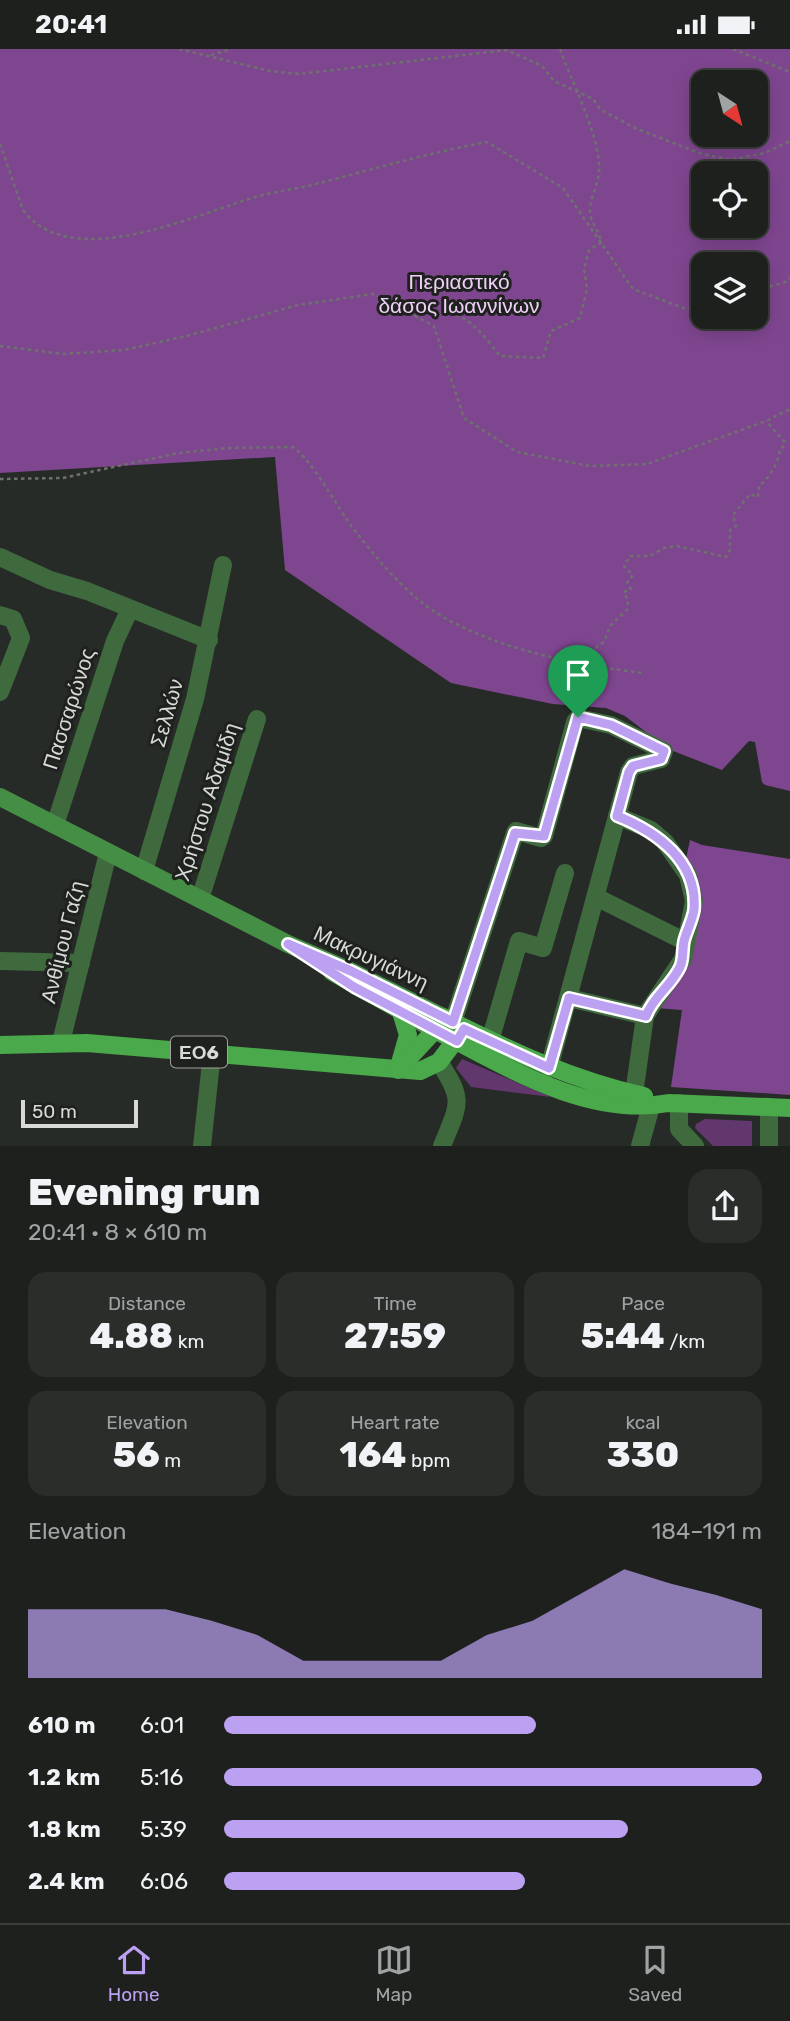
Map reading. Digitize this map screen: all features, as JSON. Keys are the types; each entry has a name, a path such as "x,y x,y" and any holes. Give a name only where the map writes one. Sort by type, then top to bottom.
{"main road":[{"name":"Μακρυγιάννη","path":"0,797 288,944 351,971 450,1028 509,1068 555,1087 611,1102 790,1108"},
{"name":"Μακρυγιάννη","path":"288,944 354,987 401,1011 490,1041 549,1068 603,1088 666,1104"},
{"path":"398,1070 408,1035 401,1011"},
{"path":"439,1062 450,1028"},
{"path":"398,1070 450,1028"},
{"name":"ΕΟ6","path":"0,1045 61,1042 420,1071 439,1062"}],"street":[{"path":"0,557 50,580 209,640"},
{"name":"Σελλών","path":"144,871 195,699 223,565"},
{"name":"Πασσαρώνος","path":"55,825 115,641 130,608"},
{"path":"0,615 13,619 21,638 0,692"},
{"path":"450,1028 515,833 544,836 578,717 611,725 664,751 661,759 633,766 629,772 549,1068"},
{"name":"Χρήστου Αδαμίδη","path":"200,899 257,719"},
{"path":"617,816 650,830 665,842 688,875 694,901 680,968 652,1003 646,1016 635,1094"},
{"name":"Ανθίμου Γαζη","path":"61,1042 108,853"},
{"path":"490,1041 520,941 543,948 565,873"},
{"path":"596,897 684,941"},
{"path":"0,961 81,963"},
{"path":"569,998 646,1016"},
{"path":"202,1146 212,1053"},
{"path":"439,1062 454,1085 458,1099 442,1146"},
{"path":"640,1146 666,1104"},
{"path":"666,1104 679,1129 695,1146"},
{"path":"769,1107 769,1146"}],"path":[{"path":"179,49 270,71 299,73 507,50 542,67 554,81 593,99 601,110 612,116 699,153 730,160 765,153 790,141"},
{"path":"209,56 231,49"},
{"path":"560,49 594,143 600,172 591,198 590,217 600,231 601,243"},
{"path":"733,49 790,72"},
{"path":"0,143 23,210 29,218 45,230 64,236 93,237 129,235 179,224 259,197 411,157 487,142 563,188 633,289 686,309 691,308"},
{"path":"407,314 444,310 475,324 500,356 543,358 551,331 580,318 587,289 584,269 589,250 601,243"},
{"path":"768,287 790,278"},
{"path":"0,346 63,354 124,350 298,305 373,294 434,326 464,418 517,452 590,466 647,464 766,421 790,409"},
{"path":"586,664 586,654 604,642 610,626 627,610 628,601 624,592 631,589 627,583 633,575 624,566 630,557 650,556 664,548 677,546 726,557 730,550 730,530 736,526 733,516 750,494 758,497 759,487 765,482 784,446 784,441 766,421"},
{"path":"0,479 63,478 178,453 230,447 292,447 307,459 350,524 388,570 441,616 482,636 586,664 643,673"},
{"path":"569,660 565,692 571,711 578,717"}],"shaded area":[{"path":"462,1059 551,1097 471,1087 456,1068"},
{"path":"705,1119 752,1121 752,1146 713,1146 695,1128 696,1124"}],"green space":[{"name":"Περιαστικό δάσος Ιωαννίνων","path":"0,49 790,49 790,791 762,782 755,742 749,741 722,770 668,749 625,716 606,708 553,704 451,683 285,570 275,457 0,473"},
{"path":"690,840 702,845 790,859 790,1095 671,1087 682,1010 656,1008 686,967 686,859"}],"route":[{"path":"578,717 611,725 664,751 661,759 633,766 617,816 650,830 665,842 688,875 694,893 693,913 684,941 684,959 675,976 652,1003 646,1016 569,998 549,1068 464,1029 457,1041 354,987 288,944 351,971 453,1022 515,833 516,831 541,838 544,836 578,717"}]}
